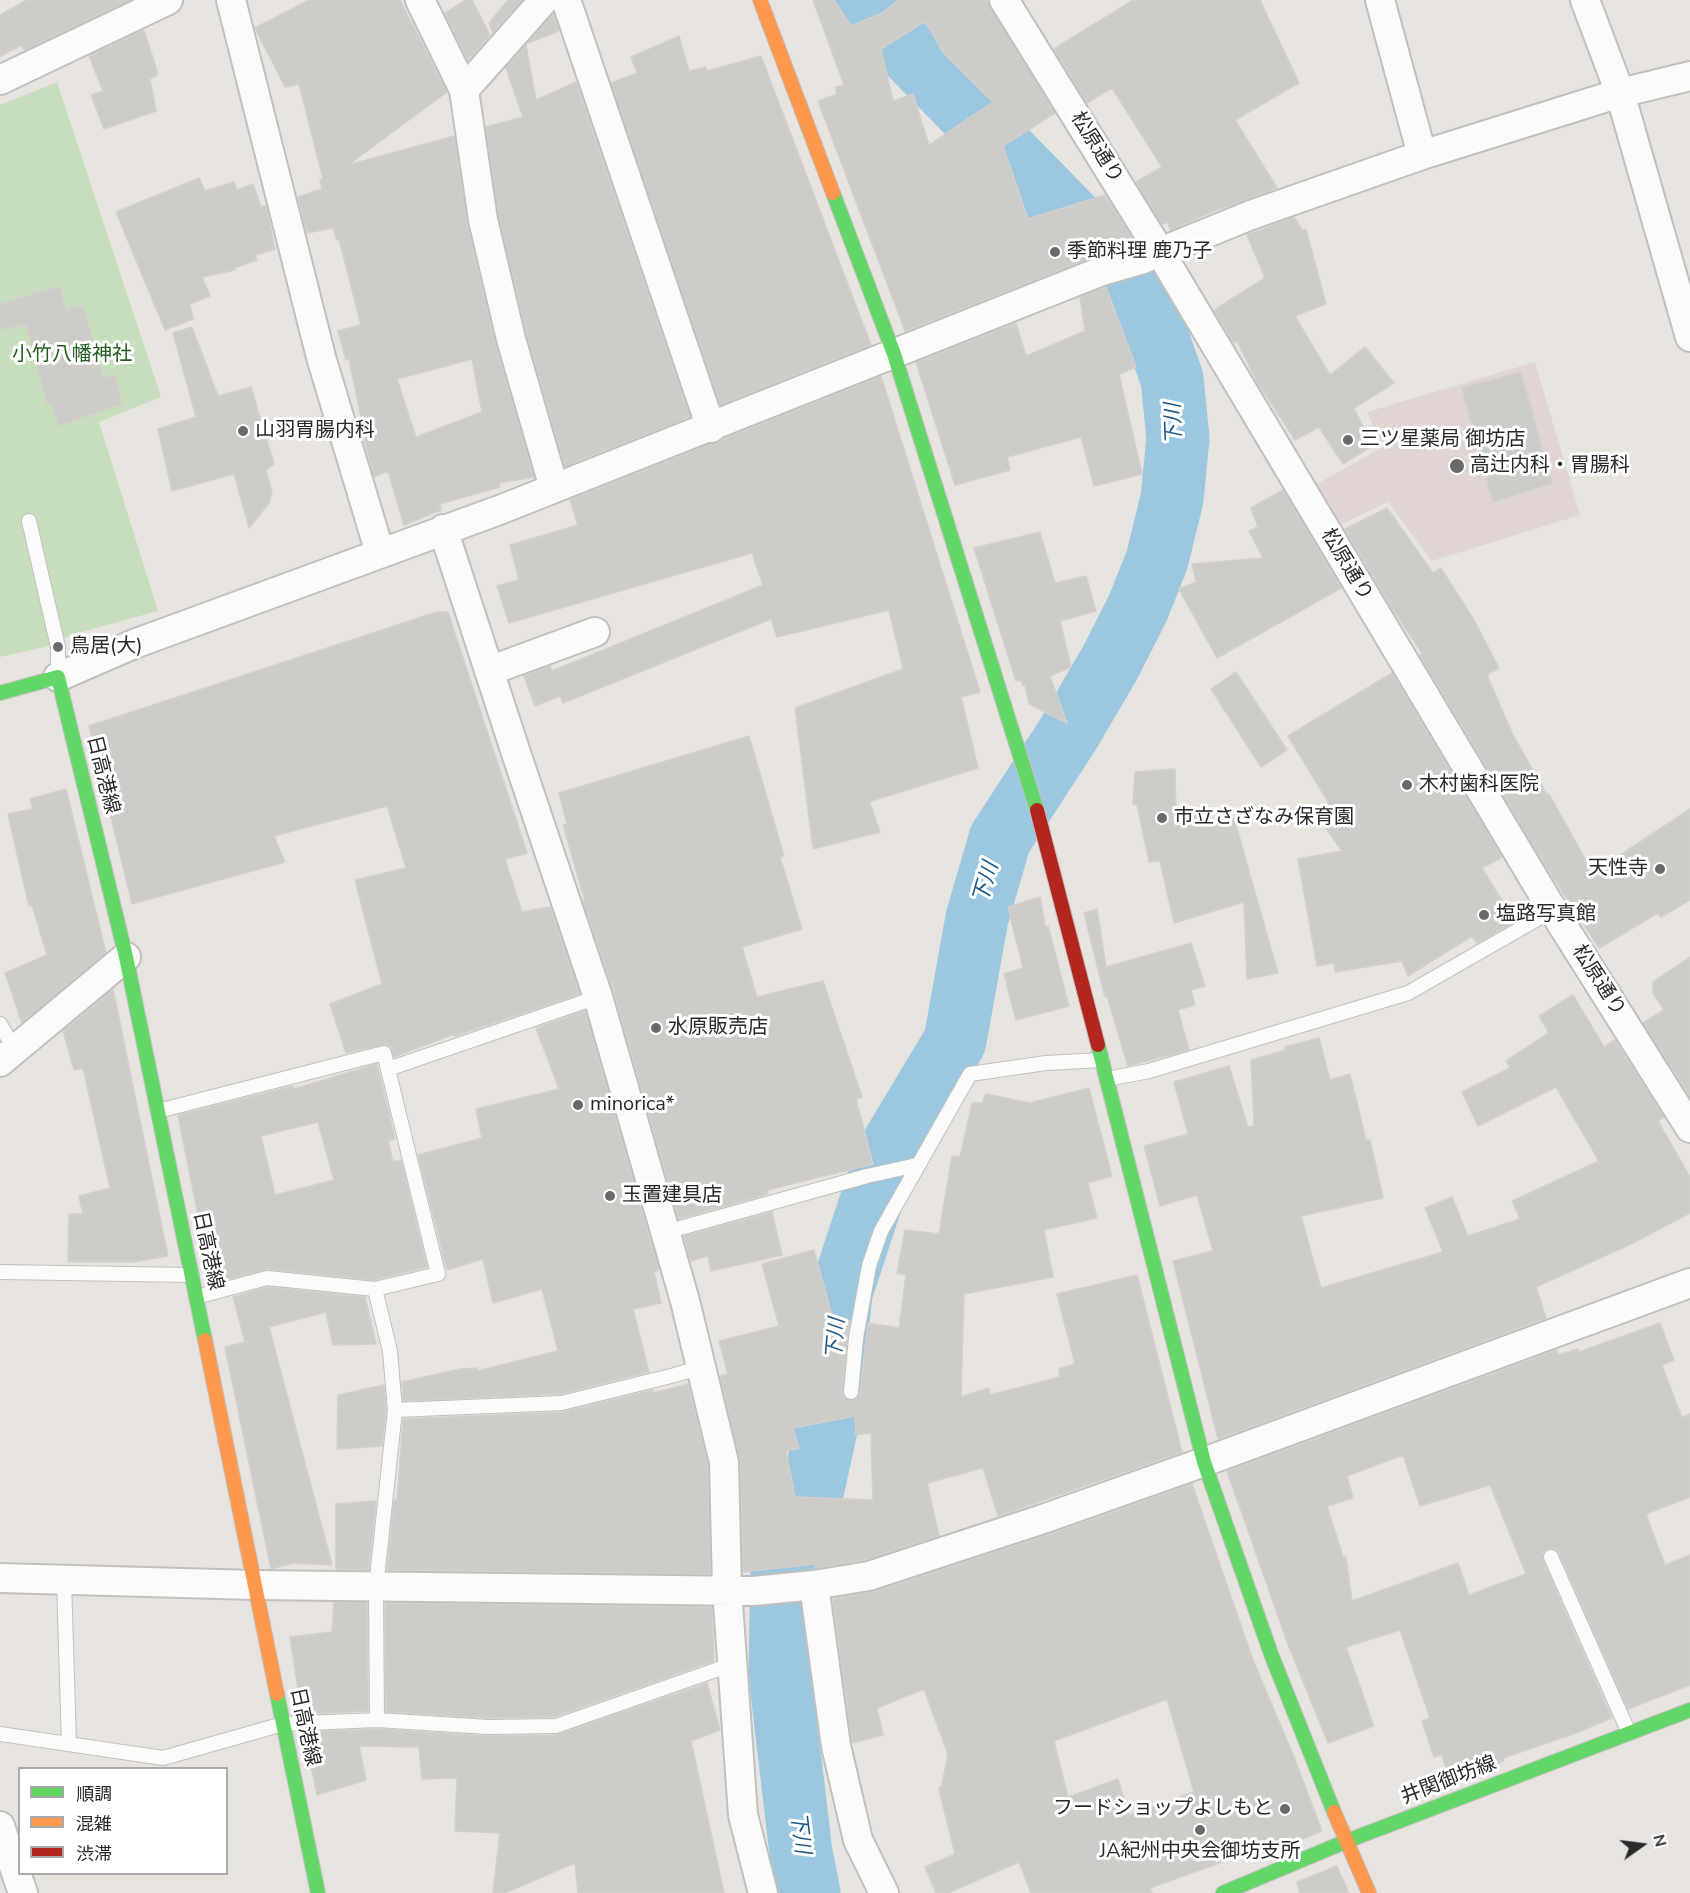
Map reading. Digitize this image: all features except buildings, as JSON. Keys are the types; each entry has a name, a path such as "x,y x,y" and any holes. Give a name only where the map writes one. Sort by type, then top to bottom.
{"street":[{"path":"0,80 168,0"},
{"path":"231,0 321,357 380,553"},
{"path":"420,0 464,90 483,220 511,339 554,488"},
{"path":"464,90 544,0"},
{"path":"567,0 711,428"},
{"path":"760,0 894,354 1042,826 1204,1462 1272,1654 1338,1822 1369,1893"},
{"name":"松原通り","path":"1004,0 1152,256 1553,910 1690,1128"},
{"path":"1380,0 1422,155"},
{"path":"1585,0 1620,93 1690,337"},
{"path":"0,693 58,677 135,644 502,509 711,428 1101,271 1152,256 1251,215 1422,155 1620,93 1690,76"},
{"path":"443,529 598,997 666,1233 724,1462 741,1590 733,1664 742,1815 763,1893"},
{"path":"489,671 595,632"},
{"name":"日高港線","path":"58,677 126,957 318,1893"},
{"path":"7,1055 126,957"},
{"path":"0,1578 376,1587 741,1590 814,1585 868,1576 1043,1519 1204,1462 1690,1283"},
{"path":"814,1585 836,1746 858,1840 884,1893"},
{"name":"井関御坊線","path":"1223,1893 1347,1841 1690,1710"},
{"path":"0,1826 23,1893"}],"lane":[{"path":"29,521 58,647 58,677"},
{"path":"1107,1079 1149,1071 1408,993 1553,910"},
{"path":"388,1069 598,997"},
{"path":"0,1024 7,1055"},
{"path":"158,1111 384,1053 438,1274 375,1289 267,1278 196,1297"},
{"path":"851,1392 856,1338 869,1266 881,1231 911,1166 970,1074 1046,1063 1102,1060"},
{"path":"666,1233 867,1176 911,1166"},
{"path":"0,1272 192,1275"},
{"path":"375,1289 390,1351 395,1410 376,1587 377,1720"},
{"path":"395,1410 562,1403 701,1367"},
{"path":"1551,1557 1629,1733"},
{"path":"64,1580 69,1744"},
{"path":"0,1734 163,1758 283,1724 377,1720 488,1727 556,1726 733,1664"}],"shaded area":[{"name":"高辻内科・胃腸科","path":"1535,362 1580,515 1432,561 1388,502 1338,526 1313,486 1383,447 1367,412"}],"green space":[{"name":"小竹八幡神社","path":"57,82 161,397 99,422 158,611 71,635 45,647 0,657 0,105"}],"waterway":[{"name":"下川","path":"809,1893 801,1853 780,1675 782,1565 807,1516 829,1416 841,1293 886,1156 955,1041 977,918 1000,839 1069,733 1110,663 1138,608 1157,560 1172,499 1178,438 1172,379 1154,328 1131,279 892,35 854,0"}],"traffic: fast":[{"path":"833,193 894,354 1037,810"},
{"path":"0,693 58,677 126,957 205,1340"},
{"path":"1098,1045 1204,1462 1271,1654 1334,1812"},
{"path":"277,1694 318,1893"},
{"path":"1223,1893 1347,1841 1690,1710"}],"traffic: slow":[{"path":"760,0 833,193"},
{"path":"205,1340 277,1694"},
{"path":"1334,1812 1369,1893"}],"traffic: jam":[{"path":"1037,810 1098,1045"}],"place":[{"name":"季節料理 鹿乃子","path":"1055,252"},
{"name":"山羽胃腸内科","path":"243,431"},
{"name":"三ツ星薬局 御坊店","path":"1348,440"},
{"name":"高辻内科・胃腸科","path":"1457,466"},
{"name":"鳥居(大)","path":"58,647"},
{"name":"木村歯科医院","path":"1407,785"},
{"name":"市立さざなみ保育園","path":"1162,818"},
{"name":"天性寺","path":"1660,869"},
{"name":"塩路写真館","path":"1484,915"},
{"name":"水原販売店","path":"656,1028"},
{"name":"minorica*","path":"578,1105"},
{"name":"玉置建具店","path":"610,1196"},
{"name":"フードショップよしもと","path":"1285,1809"},
{"name":"JA紀州中央会御坊支所","path":"1200,1830"}]}
